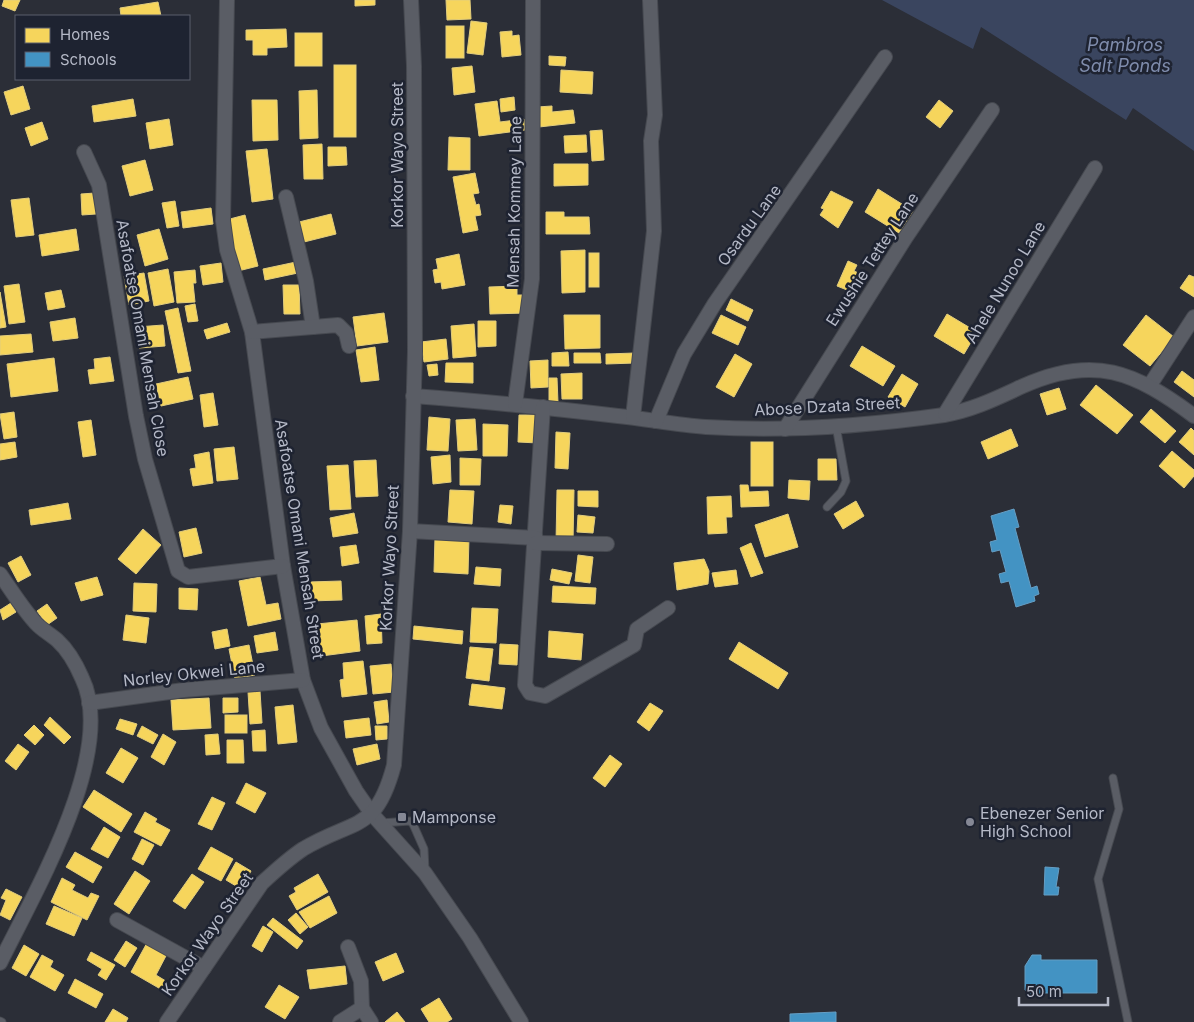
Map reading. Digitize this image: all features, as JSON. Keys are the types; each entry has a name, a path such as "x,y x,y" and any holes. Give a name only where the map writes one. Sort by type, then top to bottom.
{"street":[{"name":"Asafoatse Omani Mensah Street","path":"227,0 223,221 227,250 252,332 283,566 303,680 321,728 377,818 425,873 470,938 522,1022"},
{"name":"Korkor Wayo Street","path":"167,1022 262,884 281,865 304,849 366,820 377,818 394,765 410,531 415,351 414,66 410,0"},
{"name":"Mensah Kommey Lane","path":"515,404 532,279 533,0"},
{"path":"633,418 654,231 651,141 655,114 650,0"},
{"name":"Osardu Lane","path":"656,421 684,354 715,303 885,57"},
{"name":"Ewushie Tettey Lane","path":"785,429 906,237 992,110"},
{"name":"Asafoatse Omani Mensah Close","path":"84,152 99,186 145,459 178,571 188,577 283,566"},
{"name":"Ahele Nunoo Lane","path":"945,414 1095,168"},
{"path":"286,197 305,276 313,327"},
{"path":"1150,385 1194,318"},
{"path":"252,332 338,325 346,333 350,346"},
{"name":"Abose Dzata Street","path":"413,396 515,404 705,427 785,429 836,426 945,414 988,403 1048,376 1072,369 1100,369 1127,376 1150,385 1194,416"},
{"path":"543,407 536,540 525,685 530,693 545,696 634,646 637,629 668,608"},
{"path":"410,531 607,544"},
{"path":"0,574 34,622 56,639 70,656 83,680 89,703 89,748 78,793 57,844 0,963"},
{"name":"Norley Okwei Lane","path":"89,703 184,690 303,680"},
{"path":"117,920 204,968"},
{"path":"348,947 361,981 362,1008 371,1022"},
{"path":"340,1022 362,1008"}],"lane":[{"path":"827,507 841,492 846,481 836,426"},
{"path":"1113,778 1118,802 1117,821 1098,879 1128,1022"},
{"path":"377,818 410,821 424,849 425,873"}],"water":[{"name":"Pambros Salt Ponds","path":"882,0 1194,0 1194,151 1133,108 1126,120 981,27 973,49"}],"building: Homes":[{"path":"4,0 20,0 15,11 2,6"},
{"path":"355,0 375,0 375,5 355,6"},
{"path":"446,0 470,0 471,19 447,20"},
{"path":"158,2 161,15 121,15 120,8"},
{"path":"471,21 487,23 483,55 467,53"},
{"path":"446,26 464,26 464,58 446,58"},
{"path":"286,29 287,47 267,48 267,55 253,55 253,40 246,40 246,30"},
{"path":"512,31 512,36 519,35 521,55 502,57 500,32"},
{"path":"295,33 322,33 322,66 295,66"},
{"path":"549,56 566,57 565,66 549,65"},
{"path":"334,65 356,65 356,137 334,137"},
{"path":"472,66 475,92 454,95 452,68"},
{"path":"561,70 593,72 592,94 560,92"},
{"path":"23,86 30,109 11,115 4,92"},
{"path":"317,90 318,138 300,139 299,91"},
{"path":"514,97 515,110 501,112 500,99"},
{"path":"133,99 136,116 94,122 92,106"},
{"path":"252,100 277,100 278,140 253,141"},
{"path":"939,100 953,111 940,128 926,117"},
{"path":"497,101 500,122 524,119 525,130 479,136 475,104"},
{"path":"552,106 552,112 573,110 575,123 539,127 537,107"},
{"path":"169,119 173,145 150,149 146,123"},
{"path":"42,122 48,139 31,146 25,128"},
{"path":"602,130 604,160 592,161 590,131"},
{"path":"586,135 587,152 565,153 564,136"},
{"path":"449,137 470,138 470,170 448,170"},
{"path":"322,144 323,179 304,179 303,145"},
{"path":"328,147 346,147 347,165 328,166"},
{"path":"267,149 273,199 252,202 246,151"},
{"path":"145,160 153,190 130,196 122,166"},
{"path":"554,164 588,164 588,185 554,186"},
{"path":"475,173 479,193 473,194 476,205 479,204 481,215 475,216 478,230 463,233 453,177"},
{"path":"878,189 913,211 899,233 865,212"},
{"path":"831,191 853,202 838,228 820,215 824,209 821,208"},
{"path":"95,193 96,214 82,215 81,194"},
{"path":"29,198 34,235 16,237 11,200"},
{"path":"175,201 179,226 167,228 162,203"},
{"path":"211,208 213,224 183,228 181,212"},
{"path":"546,212 564,212 564,217 589,217 590,234 546,234"},
{"path":"331,214 336,234 304,242 299,222"},
{"path":"245,215 258,266 238,271 226,220"},
{"path":"76,229 79,250 42,256 39,235"},
{"path":"159,229 168,259 145,266 137,235"},
{"path":"585,250 585,292 562,293 561,251"},
{"path":"589,253 599,253 599,287 589,287"},
{"path":"459,254 465,285 442,289 441,282 435,283 433,270 438,269 436,259"},
{"path":"848,261 857,265 854,271 865,276 857,294 837,286"},
{"path":"296,262 298,273 265,280 263,269"},
{"path":"221,263 223,282 203,285 200,266"},
{"path":"168,269 174,302 154,306 148,273"},
{"path":"195,270 196,283 193,283 195,302 177,303 174,272"},
{"path":"144,273 149,301 129,305 124,276"},
{"path":"1189,275 1194,277 1194,297 1180,288"},
{"path":"19,284 25,322 9,324 4,286"},
{"path":"283,285 299,285 300,314 284,314"},
{"path":"517,286 517,295 526,295 526,313 490,314 489,287"},
{"path":"61,290 65,307 48,310 45,293"},
{"path":"0,292 6,327 0,328"},
{"path":"731,299 753,310 748,321 726,310"},
{"path":"195,304 198,321 188,322 185,306"},
{"path":"178,308 191,371 178,373 165,311"},
{"path":"384,313 388,342 357,346 353,317"},
{"path":"947,314 977,332 964,354 934,336"},
{"path":"564,315 600,315 600,348 565,349"},
{"path":"721,315 746,327 738,345 712,333"},
{"path":"1146,315 1174,337 1150,366 1123,345"},
{"path":"75,318 78,338 53,341 50,322"},
{"path":"478,321 496,321 496,346 478,347"},
{"path":"227,323 230,332 207,339 204,330"},
{"path":"474,324 476,356 453,358 451,326"},
{"path":"163,325 165,346 139,348 137,327"},
{"path":"31,334 33,352 0,355 0,336"},
{"path":"446,339 448,359 424,362 421,342"},
{"path":"862,346 895,366 883,386 850,366"},
{"path":"375,347 379,380 361,382 356,350"},
{"path":"568,352 569,366 552,366 552,353"},
{"path":"574,353 600,353 601,363 574,363"},
{"path":"635,353 635,363 606,364 606,354"},
{"path":"735,354 752,364 734,397 716,387"},
{"path":"110,357 114,381 90,384 88,370 95,369 94,359"},
{"path":"54,358 58,391 11,397 7,364"},
{"path":"548,360 548,387 531,388 530,361"},
{"path":"446,363 473,363 473,383 445,382"},
{"path":"437,364 438,375 429,376 427,365"},
{"path":"1182,371 1194,380 1194,397 1174,382"},
{"path":"582,373 582,399 562,399 561,374"},
{"path":"902,374 918,384 905,407 888,397"},
{"path":"188,377 193,399 161,406 156,384"},
{"path":"549,378 557,378 558,403 549,403"},
{"path":"1096,385 1133,415 1117,434 1080,405"},
{"path":"1059,388 1066,409 1047,415 1040,394"},
{"path":"213,393 218,425 204,427 200,395"},
{"path":"1151,409 1176,431 1165,443 1140,422"},
{"path":"14,412 17,437 4,439 0,414"},
{"path":"519,415 539,415 538,443 518,442"},
{"path":"429,417 450,419 448,451 427,450"},
{"path":"475,419 477,450 458,451 456,420"},
{"path":"91,420 96,455 83,457 78,422"},
{"path":"483,424 508,425 507,456 483,456"},
{"path":"1191,428 1194,431 1194,455 1179,442"},
{"path":"1011,429 1018,446 988,459 981,442"},
{"path":"556,432 570,433 568,469 555,468"},
{"path":"15,442 17,457 0,460 0,444"},
{"path":"751,442 773,442 773,486 751,486"},
{"path":"234,447 238,479 217,481 214,449"},
{"path":"1172,451 1194,470 1194,476 1184,488 1159,466"},
{"path":"209,452 213,483 193,486 190,469 196,468 194,455"},
{"path":"450,455 451,482 433,484 431,457"},
{"path":"460,458 481,459 480,485 460,485"},
{"path":"818,459 836,459 837,480 818,480"},
{"path":"376,460 378,496 356,497 354,461"},
{"path":"348,465 351,509 330,510 327,466"},
{"path":"789,480 810,481 809,500 788,498"},
{"path":"740,485 748,485 749,492 768,491 769,506 741,507"},
{"path":"450,490 474,491 472,524 448,522"},
{"path":"557,490 574,490 573,543 556,543"},
{"path":"578,491 598,491 598,507 578,506"},
{"path":"731,496 732,517 726,517 727,533 708,534 707,497"},
{"path":"856,501 864,516 843,529 834,514"},
{"path":"68,503 71,519 31,525 29,510"},
{"path":"500,505 513,506 511,524 498,522"},
{"path":"354,513 358,533 333,537 330,518"},
{"path":"788,514 798,547 765,557 755,525"},
{"path":"578,515 595,517 593,533 577,532"},
{"path":"196,528 202,553 184,557 179,532"},
{"path":"143,529 161,545 136,574 118,559"},
{"path":"435,537 469,538 468,574 434,572"},
{"path":"751,543 763,573 751,577 740,548"},
{"path":"356,545 359,563 342,566 340,547"},
{"path":"578,555 593,557 590,583 575,581"},
{"path":"21,556 31,575 18,582 8,563"},
{"path":"704,559 709,571 708,584 677,590 674,563"},
{"path":"476,567 501,569 500,586 474,584"},
{"path":"552,569 572,573 569,584 550,580"},
{"path":"736,570 738,584 715,587 712,573"},
{"path":"97,577 103,595 81,601 75,583"},
{"path":"260,577 266,605 278,603 281,619 248,626 239,581"},
{"path":"341,581 342,600 309,601 309,582"},
{"path":"134,583 157,584 156,612 133,611"},
{"path":"553,586 596,588 595,604 552,602"},
{"path":"179,588 198,589 197,610 179,609"},
{"path":"11,603 16,612 3,620 0,610"},
{"path":"47,604 57,618 47,625 37,611"},
{"path":"472,608 498,609 496,643 470,642"},
{"path":"381,614 382,643 367,644 365,616"},
{"path":"126,615 149,618 146,643 123,640"},
{"path":"357,620 360,651 321,656 317,624"},
{"path":"414,626 463,631 462,644 413,639"},
{"path":"227,629 230,646 215,649 212,632"},
{"path":"549,631 583,634 581,660 548,657"},
{"path":"275,632 278,650 257,653 254,636"},
{"path":"739,642 788,673 778,689 729,659"},
{"path":"500,644 518,645 517,665 499,664"},
{"path":"249,645 255,675 235,679 229,649"},
{"path":"470,647 493,649 489,681 466,678"},
{"path":"363,661 367,694 342,697 340,680 344,679 343,663"},
{"path":"391,664 394,692 373,694 370,666"},
{"path":"472,684 505,688 502,709 469,705"},
{"path":"260,691 262,723 250,724 248,692"},
{"path":"209,698 211,728 173,730 171,700"},
{"path":"223,698 238,698 238,712 223,713"},
{"path":"387,700 389,722 377,724 374,702"},
{"path":"650,703 663,711 649,731 637,722"},
{"path":"293,705 297,742 278,744 275,707"},
{"path":"225,715 247,715 247,733 225,733"},
{"path":"50,717 71,737 64,744 44,725"},
{"path":"369,718 371,735 346,738 344,721"},
{"path":"120,719 137,724 133,735 116,729"},
{"path":"34,725 44,735 35,745 24,735"},
{"path":"142,726 158,735 153,744 137,736"},
{"path":"375,726 387,726 387,739 376,740"},
{"path":"265,730 266,751 253,751 252,731"},
{"path":"163,734 176,742 164,765 151,757"},
{"path":"218,734 220,754 206,755 205,735"},
{"path":"227,740 243,740 244,763 227,763"},
{"path":"18,744 29,752 16,770 5,761"},
{"path":"377,744 380,759 357,765 353,749"},
{"path":"121,748 138,758 123,783 106,773"},
{"path":"610,755 622,764 605,787 593,778"},
{"path":"246,783 266,793 255,813 236,803"},
{"path":"94,790 132,814 121,832 83,807"},
{"path":"212,797 225,803 212,830 198,824"},
{"path":"145,812 157,819 155,822 170,830 161,846 134,832"},
{"path":"104,827 120,837 108,858 91,849"},
{"path":"142,839 154,845 143,865 132,859"},
{"path":"211,847 233,859 221,881 198,869"},
{"path":"75,852 102,867 93,883 66,867"},
{"path":"236,862 251,871 241,889 226,880"},
{"path":"135,871 150,881 129,914 114,904"},
{"path":"192,874 204,882 185,909 173,901"},
{"path":"318,874 328,892 297,910 289,896 296,892 294,888"},
{"path":"62,878 75,885 72,890 88,898 91,893 99,896 87,920 51,902"},
{"path":"6,889 22,897 10,920 0,915 6,900 1,898"},
{"path":"329,896 337,913 310,928 299,912"},
{"path":"54,906 82,918 74,936 46,924"},
{"path":"296,913 308,927 300,934 288,920"},
{"path":"273,918 303,941 297,949 267,925"},
{"path":"263,926 273,932 262,952 252,946"},
{"path":"126,941 137,948 125,967 114,960"},
{"path":"148,941 168,952 156,975 169,983 164,991 131,972"},
{"path":"24,945 39,954 26,976 12,968"},
{"path":"91,952 115,965 106,980 98,975 102,969 87,960"},
{"path":"396,953 404,972 383,981 375,962"},
{"path":"42,955 53,961 50,967 64,975 55,991 30,977"},
{"path":"345,966 347,984 310,989 307,970"},
{"path":"75,979 103,994 96,1008 68,993"},
{"path":"279,985 299,997 285,1019 265,1007"},
{"path":"439,998 452,1019 447,1022 429,1022 421,1009"},
{"path":"113,1009 128,1018 126,1022 105,1022"},
{"path":"397,1012 405,1022 385,1022"}],"building: Schools":[{"path":"1014,509 1019,527 1015,528 1031,588 1037,586 1039,594 1034,596 1035,601 1016,607 1009,581 1001,583 999,574 1006,572 1000,550 992,552 990,542 997,540 991,516"},
{"path":"1045,867 1059,868 1056,887 1059,887 1058,895 1044,895"},
{"path":"1032,955 1041,955 1041,960 1097,960 1097,993 1041,993 1041,996 1032,996 1025,990 1025,966"},
{"path":"836,1012 836,1022 790,1022 790,1014"}],"place":[{"name":"Mamponse","path":"402,817"},
{"name":"Ebenezer Senior High School","path":"970,822"}]}
